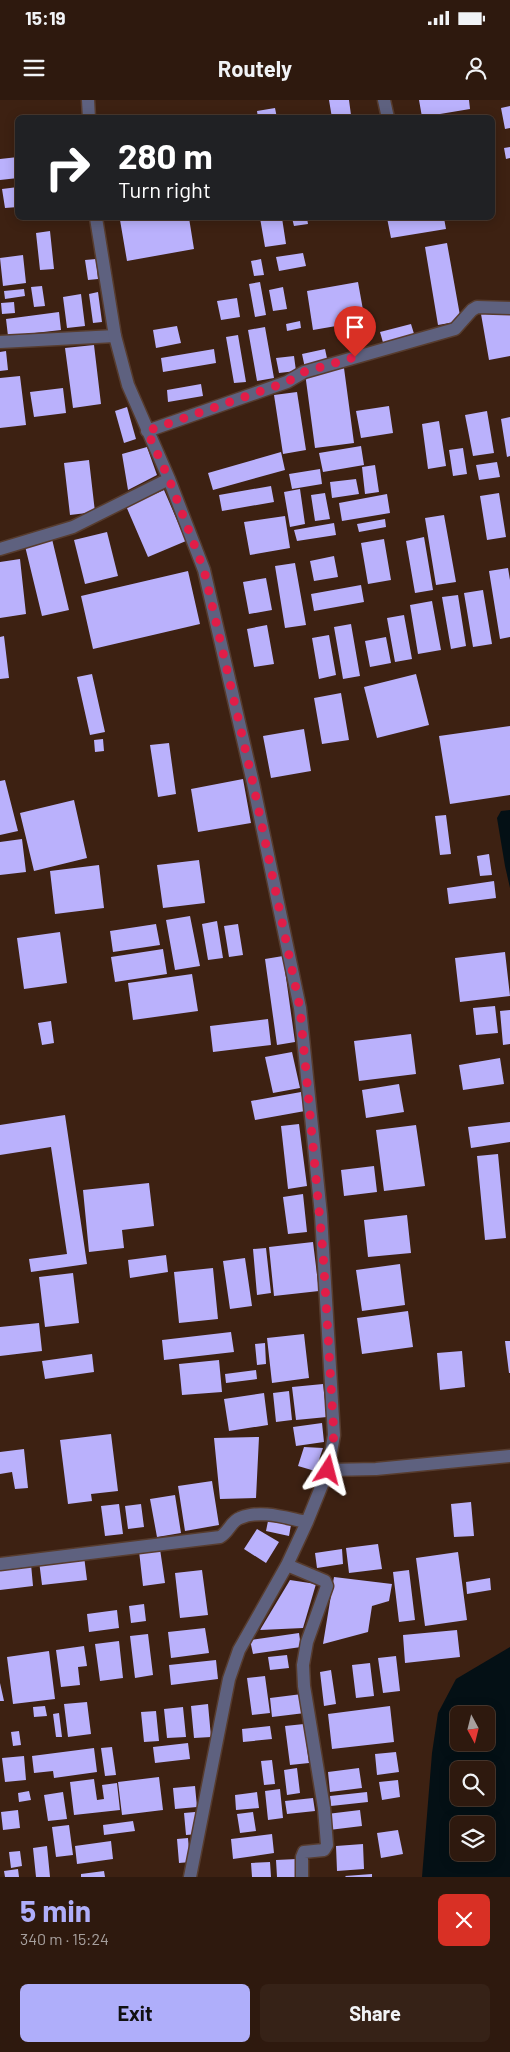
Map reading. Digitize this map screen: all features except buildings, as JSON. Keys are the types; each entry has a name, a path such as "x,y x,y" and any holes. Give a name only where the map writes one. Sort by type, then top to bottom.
{"street":[{"path":"88,100 89,115"},
{"path":"384,100 387,115"},
{"path":"96,220 115,336 128,385 169,479 204,570 253,783 300,1008 321,1224 334,1435 328,1470 307,1522 287,1565 239,1650 229,1680 190,1877"},
{"path":"147,431 287,382 304,372 455,329 477,307 510,308"},
{"path":"0,342 115,336"},
{"path":"0,549 73,527 169,479"},
{"path":"328,1470 376,1469 510,1456"},
{"path":"0,1564 220,1537 226,1534 239,1518 261,1514 307,1522"},
{"path":"287,1565 325,1581 327,1586 307,1642 303,1665 304,1686 324,1808 327,1845 324,1850 304,1852 302,1857 302,1877"}],"shaded area":[{"path":"510,810 510,888 497,818 501,811"},
{"path":"510,1647 510,1877 422,1877 432,1753 438,1713 456,1679"}],"route":[{"path":"328,1470 334,1435 321,1215 300,1008 253,783 204,570 169,479 147,431 287,382 304,372 355,357"}]}
